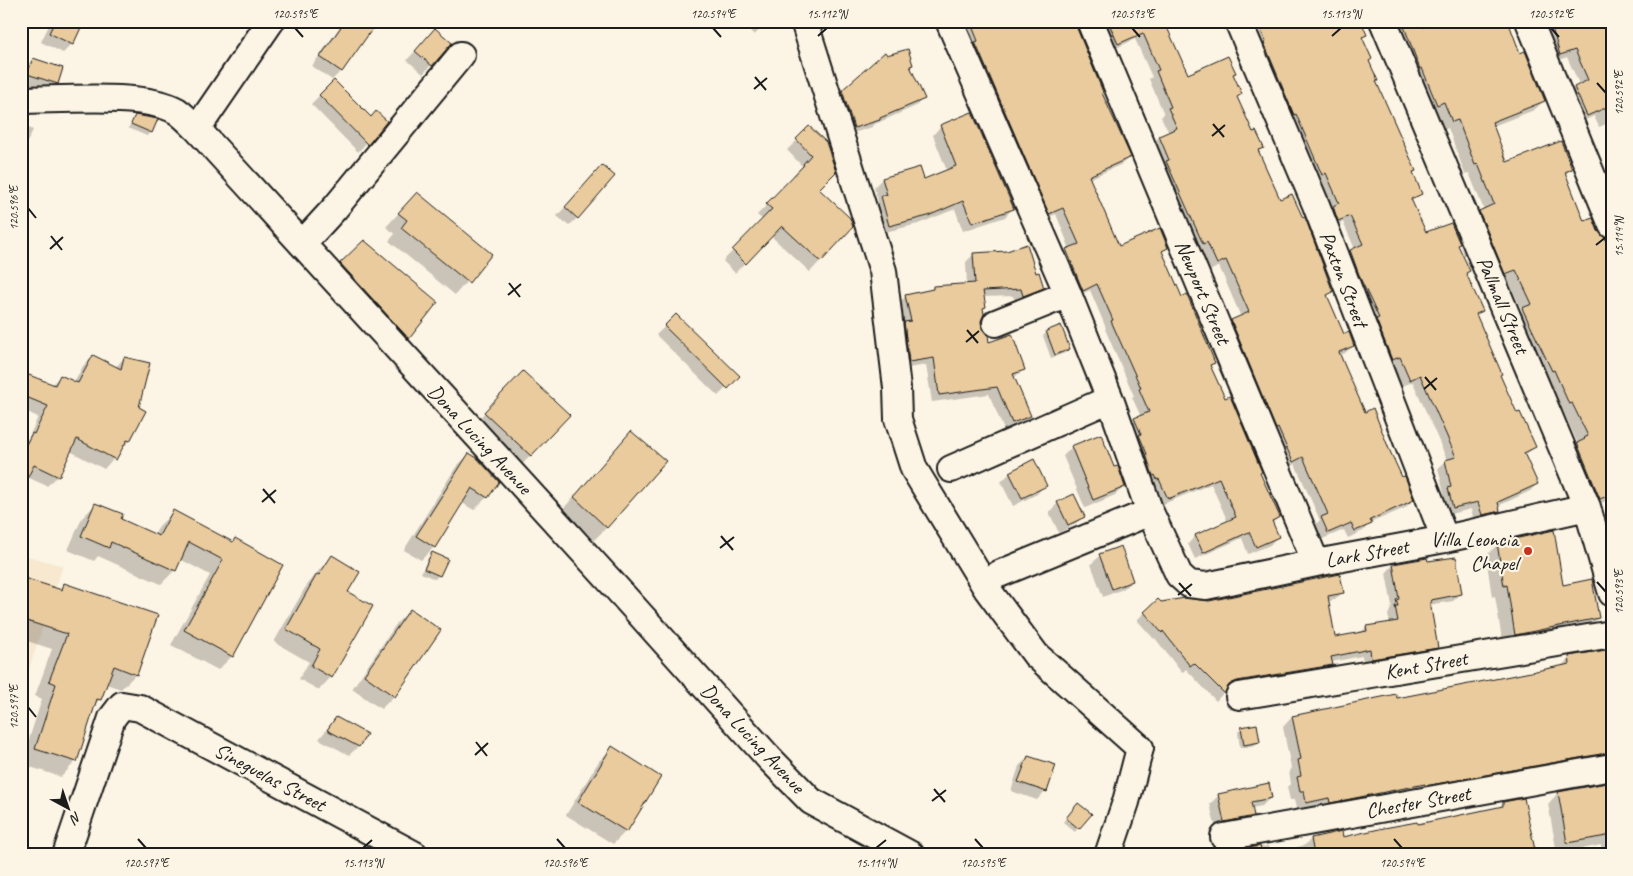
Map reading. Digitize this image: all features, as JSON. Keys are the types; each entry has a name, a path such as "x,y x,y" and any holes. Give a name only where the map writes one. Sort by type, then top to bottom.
{"street":[{"path":"197,129 271,21"},
{"path":"804,21 883,271 898,419 914,469 987,589 1036,655 1140,748 1126,802 1108,855"},
{"path":"949,21 1068,294 1110,399 1150,512 1000,574"},
{"name":"Newport Street","path":"1090,21 1316,563"},
{"name":"Paxton Street","path":"1238,21 1316,205 1445,539"},
{"name":"Pallmall Street","path":"1383,21 1588,507 1612,593"},
{"path":"1529,21 1612,225"},
{"path":"302,244 341,201 460,55"},
{"name":"Dona Lucing Avenue","path":"21,100 120,99 161,104 178,112 197,129 600,570 756,744 811,801 911,855"},
{"path":"996,323 1068,294"},
{"path":"951,469 1110,399"},
{"name":"Lark Street","path":"1150,512 1179,575 1189,584 1206,586 1445,539 1588,507"},
{"name":"Kent Street","path":"1240,696 1612,634"},
{"name":"Sineguelas Street","path":"66,855 112,718 122,705 140,708 415,855"},
{"name":"Chester Street","path":"1224,837 1612,768"}],"shaded area":[{"path":"21,554 63,566 21,693"}],"building":[{"path":"55,21 84,21 73,45 49,33"},
{"path":"345,21 378,21 342,72 320,57"},
{"path":"970,21 1074,21 1102,93 1131,157 1089,176 1119,246 1160,228 1168,248 1162,251 1182,297 1187,294 1215,363 1210,365 1225,398 1230,396 1262,472 1260,473 1280,517 1272,521 1279,537 1256,547 1249,532 1203,553 1195,535 1236,517 1219,478 1168,499 1159,479 1157,480 1155,475 1153,476 1139,435 1141,434 1134,418 1149,412 1139,389 1141,388 1111,321 1113,320 1097,284 1083,291 1066,249 1079,244 1063,208 1049,214 975,42 978,41"},
{"path":"1108,21 1168,21 1165,23 1188,74 1228,56 1236,73 1233,74 1242,94 1237,97 1253,132 1256,131 1264,148 1258,150 1280,199 1292,194 1303,218 1305,217 1333,292 1327,295 1344,334 1349,332 1354,346 1339,352 1344,364 1365,412 1373,408 1389,449 1402,477 1405,476 1414,500 1370,520 1372,524 1355,531 1351,523 1328,533 1321,517 1328,514 1303,457 1293,462 1278,428 1276,429 1231,320 1249,312 1226,260 1217,264 1207,242 1203,244 1166,161 1169,160 1159,136 1177,128 1168,108 1171,107 1156,71 1159,70 1143,33 1118,44"},
{"path":"1275,21 1361,21 1367,35 1362,37 1372,59 1369,61 1378,81 1376,81 1416,171 1413,172 1422,194 1411,199 1426,232 1451,223 1460,244 1458,245 1470,271 1466,273 1483,311 1476,314 1517,413 1520,412 1536,447 1524,453 1538,484 1498,502 1500,511 1482,515 1478,502 1453,508 1448,488 1451,487 1445,460 1456,457 1420,375 1410,380 1400,357 1392,360 1376,319 1379,318 1361,280 1350,250 1363,244 1350,216 1338,221 1333,206 1339,203 1326,173 1322,175 1264,43 1266,42 1260,28"},
{"path":"1402,21 1421,21 1423,27 1438,21 1508,21 1520,53 1525,51 1545,101 1492,122 1507,162 1561,141 1572,169 1565,172 1584,221 1593,218 1598,231 1605,238 1612,257 1612,461 1607,463 1612,475 1612,494 1600,499 1577,443 1588,436 1572,403 1569,404 1522,308 1532,304 1516,270 1505,274 1479,211 1494,204 1478,164 1475,165 1458,120 1452,122 1444,102 1437,105 1422,68 1420,69"},
{"path":"1548,21 1612,21 1612,105 1587,116 1574,87 1588,80 1575,50 1560,55"},
{"path":"435,28 452,43 432,66 415,51"},
{"path":"908,49 913,65 910,66 925,99 880,118 880,120 854,128 842,90 885,52 887,55"},
{"path":"33,58 63,68 58,84 27,74"},
{"path":"334,80 371,117 376,111 387,121 368,145 319,95"},
{"path":"972,112 1014,209 972,223 963,201 928,216 889,226 881,196 887,195 882,178 920,167 924,179 956,166 940,125"},
{"path":"135,115 158,119 152,133 131,124"},
{"path":"809,126 826,142 836,172 819,189 850,218 853,227 821,262 782,226 746,264 732,250 772,209 766,204 804,165 811,155 796,139"},
{"path":"602,165 615,176 578,219 565,207"},
{"path":"417,192 492,254 469,283 401,228 407,220 398,213"},
{"path":"364,240 438,302 409,339 340,263"},
{"path":"1027,244 1036,273 1039,272 1044,288 1023,296 1021,289 983,291 986,307 983,308 982,329 988,335 989,342 1012,334 1025,370 1013,374 1031,416 1012,423 997,387 939,395 934,358 909,362 904,322 911,321 905,295 933,289 933,286 975,283 973,253 1007,251"},
{"path":"676,314 740,376 728,389 664,326"},
{"path":"1061,325 1070,349 1055,355 1046,331"},
{"path":"93,355 121,369 124,357 150,363 139,407 146,411 130,441 127,440 116,460 77,439 59,477 34,465 21,491 21,454 32,433 34,434 48,406 21,395 21,372 55,385 60,375 78,383"},
{"path":"523,371 570,415 531,456 484,412"},
{"path":"631,431 666,461 607,528 574,497"},
{"path":"1101,434 1114,467 1118,466 1125,487 1093,500 1071,446"},
{"path":"469,453 477,458 499,482 488,498 472,488 435,548 416,536"},
{"path":"1034,459 1047,486 1022,498 1009,472"},
{"path":"1074,494 1085,517 1068,525 1057,502"},
{"path":"95,503 123,514 121,519 159,536 173,510 233,542 235,538 283,565 233,657 184,630 223,560 189,542 176,571 111,542 109,548 81,536"},
{"path":"1554,530 1563,585 1592,579 1599,618 1515,635 1507,585 1504,586 1497,543"},
{"path":"1121,546 1133,581 1112,589 1099,554"},
{"path":"432,552 448,559 440,576 424,569"},
{"path":"332,555 360,572 348,592 373,606 332,678 311,666 320,649 286,629 317,574 319,575"},
{"path":"1456,557 1462,594 1431,600 1432,602 1430,602 1438,648 1371,659 1370,649 1331,657 1333,665 1237,681 1229,685 1225,694 1194,663 1190,666 1163,631 1162,633 1144,612 1158,599 1161,602 1185,598 1209,601 1340,574 1344,593 1328,596 1335,637 1367,631 1366,626 1398,621 1395,606 1398,606 1396,600 1399,599 1393,564 1427,558 1428,561"},
{"path":"21,577 62,590 64,583 158,615 137,675 114,666 101,700 97,699 77,762 35,749 56,684 49,681 67,634 21,619"},
{"path":"410,609 441,630 395,697 364,675"},
{"path":"1612,649 1612,752 1425,786 1425,784 1330,803 1329,798 1306,803 1304,791 1300,791 1297,777 1301,776 1298,760 1301,759 1292,716 1396,694 1397,698 1570,664 1569,656"},
{"path":"336,717 367,734 359,747 327,730"},
{"path":"1257,724 1260,742 1244,745 1241,727"},
{"path":"612,746 661,777 627,832 578,802"},
{"path":"1028,756 1056,765 1047,792 1018,782"},
{"path":"1612,782 1612,835 1567,843 1558,792"},
{"path":"1269,783 1272,798 1251,802 1254,816 1224,822 1218,794"},
{"path":"1524,798 1536,855 1314,855 1311,838 1342,831 1343,837 1417,822 1418,824 1503,806 1503,802"},
{"path":"1078,803 1092,814 1079,829 1066,818"},
{"path":"1260,846 1262,855 1226,855 1227,852"}],"place":[{"name":"Villa Leoncia Chapel","path":"1528,551"}]}
